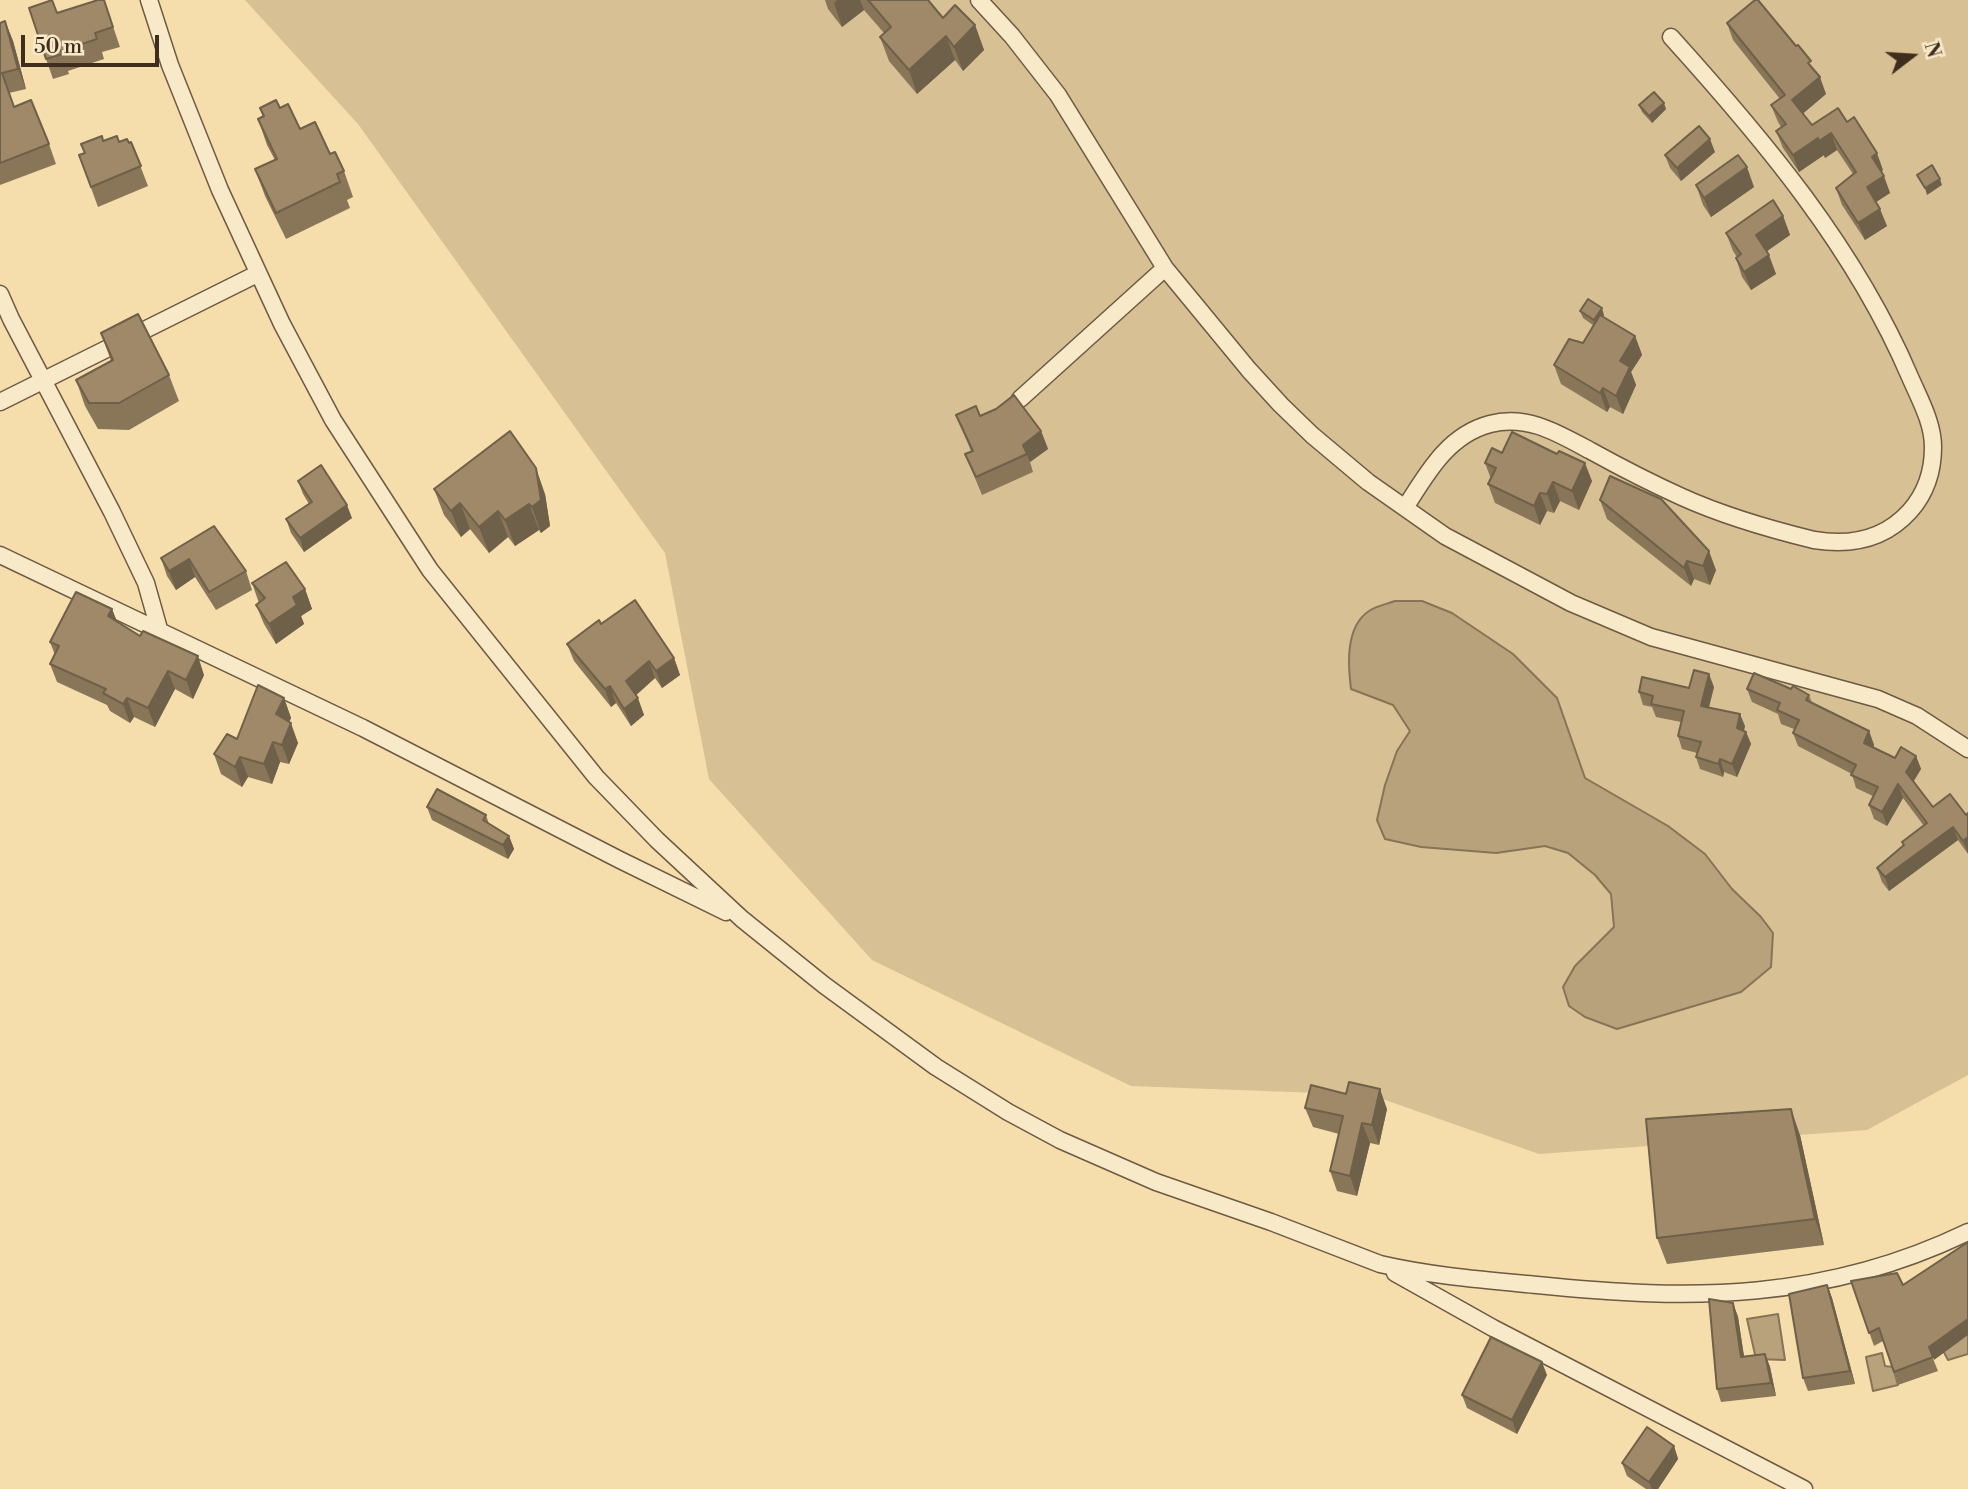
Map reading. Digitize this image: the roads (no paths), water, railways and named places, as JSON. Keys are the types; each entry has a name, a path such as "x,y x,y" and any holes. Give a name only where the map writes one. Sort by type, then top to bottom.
{"street":[{"path":"149,0 170,65 215,179 257,274 333,420 430,570 596,777 657,839 741,919 936,1067 1029,1124 1156,1182 1380,1264 1424,1274 1584,1290 1674,1295 1754,1291 1796,1287 1867,1272 1968,1232"},
{"path":"979,0 1012,36 1058,94 1165,268 1281,405 1341,460 1445,536 1516,575 1616,624 1651,637 1878,699 1917,716 1968,749"},
{"path":"1405,508 1423,478 1450,444 1489,425 1513,422 1533,424 1558,433 1680,496 1723,514 1828,542 1857,541 1878,536 1900,522 1924,492 1929,479 1933,446 1928,420 1892,335 1876,305 1791,177 1671,37"},
{"path":"1020,399 1165,268"},
{"path":"0,402 257,274"},
{"path":"0,294 146,583 159,629"},
{"path":"0,555 363,728 741,919"},
{"path":"1380,1264 1481,1321 1804,1489"}]}
